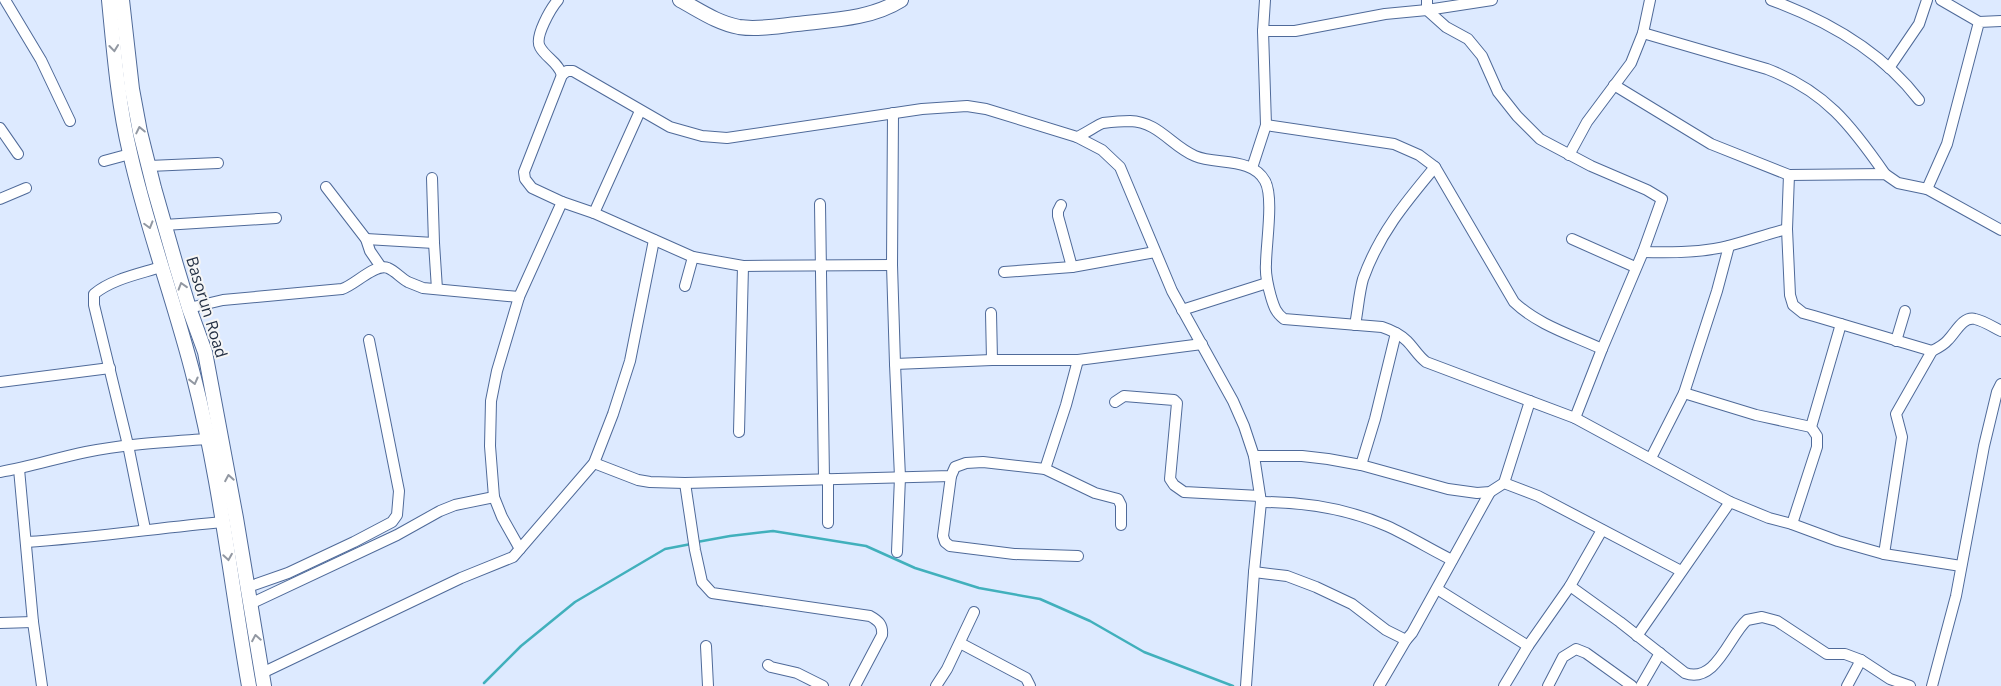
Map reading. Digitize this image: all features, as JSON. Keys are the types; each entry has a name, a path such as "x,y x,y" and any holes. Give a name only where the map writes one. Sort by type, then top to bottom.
{"main road":[{"name":"Basorun Road","path":"109,0 118,92 130,154 194,378 207,438 249,686"},
{"name":"Basorun Road","path":"122,0 132,89 140,132 188,308 205,352 263,680"},
{"path":"680,0 723,22 754,28 856,16 873,12 901,0"},
{"path":"140,193 154,188"}],"street":[{"path":"5,0 41,60 70,121"},
{"path":"558,0 545,21 539,43 541,48 556,64 562,75"},
{"path":"1252,168 1266,125 1263,31 1266,0"},
{"path":"1263,31 1296,31 1427,5 1492,0"},
{"path":"1569,155 1587,122 1631,63 1643,33 1650,0"},
{"path":"1771,0 1819,20 1857,44 1889,68 1907,85 1919,100"},
{"path":"1889,68 1919,24 1927,0"},
{"path":"1941,0 1979,22 2001,21"},
{"path":"1427,5 1446,26 1468,39 1482,56 1498,92 1534,133 1548,144 1598,170 1647,190 1662,199 1643,252 1635,267 1575,418"},
{"path":"1928,189 1947,144 1979,22"},
{"path":"1643,33 1767,69 1807,88 1824,100 1837,113 1862,141 1885,174 1898,183 1928,189 2000,226"},
{"path":"892,265 744,266 693,257 532,188 525,179 524,172 562,75 567,71 573,71 670,128 715,138 727,138 893,113 967,106 986,109 1077,138 1102,150 1120,167 1138,206 1172,291 1233,401 1254,456 1261,499 1246,686"},
{"path":"1614,85 1711,144 1789,175 1885,174"},
{"path":"594,213 640,111"},
{"path":"893,113 892,265 894,364 900,477 897,552"},
{"path":"1077,138 1102,124 1131,121 1161,131 1175,145 1196,157 1252,168 1264,180 1268,196 1267,283 1275,310 1284,319 1382,327 1396,332 1408,341 1426,362 1575,418 1730,502 1769,518 1884,554 1961,566"},
{"path":"1266,125 1394,144 1419,155 1435,167 1514,302 1525,313 1602,349"},
{"path":"0,128 18,154"},
{"path":"104,162 130,154"},
{"path":"149,166 218,163"},
{"path":"1355,325 1363,280 1383,236 1396,214 1435,167"},
{"path":"1789,175 1787,229 1790,295 1793,305 1804,312 1932,351 1940,348 1958,327 1969,319 1975,319 2001,331"},
{"path":"432,178 437,289"},
{"path":"326,187 366,239 370,251 381,267"},
{"path":"0,199 26,188"},
{"path":"520,548 502,517 494,497 490,446 491,401 497,371 519,297 562,202"},
{"path":"820,204 828,523"},
{"path":"1061,205 1058,216 1072,267"},
{"path":"164,225 276,218"},
{"path":"1643,252 1669,253 1707,250 1729,246 1787,229"},
{"path":"366,239 434,243"},
{"path":"1572,239 1635,267"},
{"path":"263,680 462,578 508,560 520,548 594,463 613,414 627,370 654,240"},
{"path":"1651,458 1684,393 1718,292 1729,246"},
{"path":"1004,272 1072,267 1155,252"},
{"path":"685,286 693,257"},
{"path":"145,529 128,445 94,305 94,294 113,282 161,266"},
{"path":"739,432 744,266"},
{"path":"188,308 223,300 342,289 350,286 372,270 381,267 388,268 409,282 423,288 519,297"},
{"path":"1182,310 1267,283"},
{"path":"1896,341 1905,311"},
{"path":"991,313 992,360"},
{"path":"1811,427 1841,324"},
{"path":"1361,465 1382,394 1396,332"},
{"path":"248,587 288,573 354,542 392,522 397,515 399,491 369,340"},
{"path":"894,364 992,360 1078,360 1202,344"},
{"path":"1884,554 1902,437 1896,414 1932,351"},
{"path":"1045,468 1066,405 1078,360"},
{"path":"0,382 110,368"},
{"path":"1932,686 1956,596 1984,446 1997,392 2001,384"},
{"path":"1684,393 1756,415 1811,427 1817,436 1817,447 1792,524"},
{"path":"1115,402 1124,396 1174,400 1177,403 1170,479 1184,492 1317,506 1386,526 1452,560"},
{"path":"1379,686 1412,633 1490,492 1504,482 1530,401"},
{"path":"0,460 1,472 85,452 128,445 207,438"},
{"path":"1254,456 1302,456 1361,465 1448,488 1477,493 1490,492"},
{"path":"1078,556 1014,554 950,546 945,542 943,536 951,476 955,467 983,462 1045,468 1095,492 1118,499 1121,504 1120,525"},
{"path":"594,463 638,480 684,483 951,476"},
{"path":"19,469 33,622 42,686"},
{"path":"1504,482 1538,496 1681,571"},
{"path":"684,483 702,582 712,593 870,616 879,621 882,635 855,686"},
{"path":"250,604 397,535 440,511 455,505 494,497"},
{"path":"1637,636 1730,502"},
{"path":"26,542 91,538 145,529 222,522"},
{"path":"1504,686 1528,646 1570,586 1602,530"},
{"path":"1254,572 1287,576 1316,587 1352,604 1373,621 1406,640"},
{"path":"1570,586 1685,673 1691,675 1704,672 1719,659 1743,623 1751,618 1762,617 1777,621 1827,654 1845,654 1861,660 1890,679 1910,686"},
{"path":"1436,589 1528,646"},
{"path":"936,686 960,643 974,612"},
{"path":"0,623 33,622"},
{"path":"960,643 1026,678 1030,686"},
{"path":"706,646 708,686"},
{"path":"1548,686 1563,657 1576,649 1586,653 1632,686"},
{"path":"1645,685 1660,653"},
{"path":"1847,686 1861,660"},
{"path":"768,665 798,673 823,686"}],"waterway":[{"path":"697,542 773,531 866,546 915,568 979,588 1040,599 1090,621 1144,652 1233,686"},
{"path":"484,683 521,646 575,602 665,549 691,544"}]}
